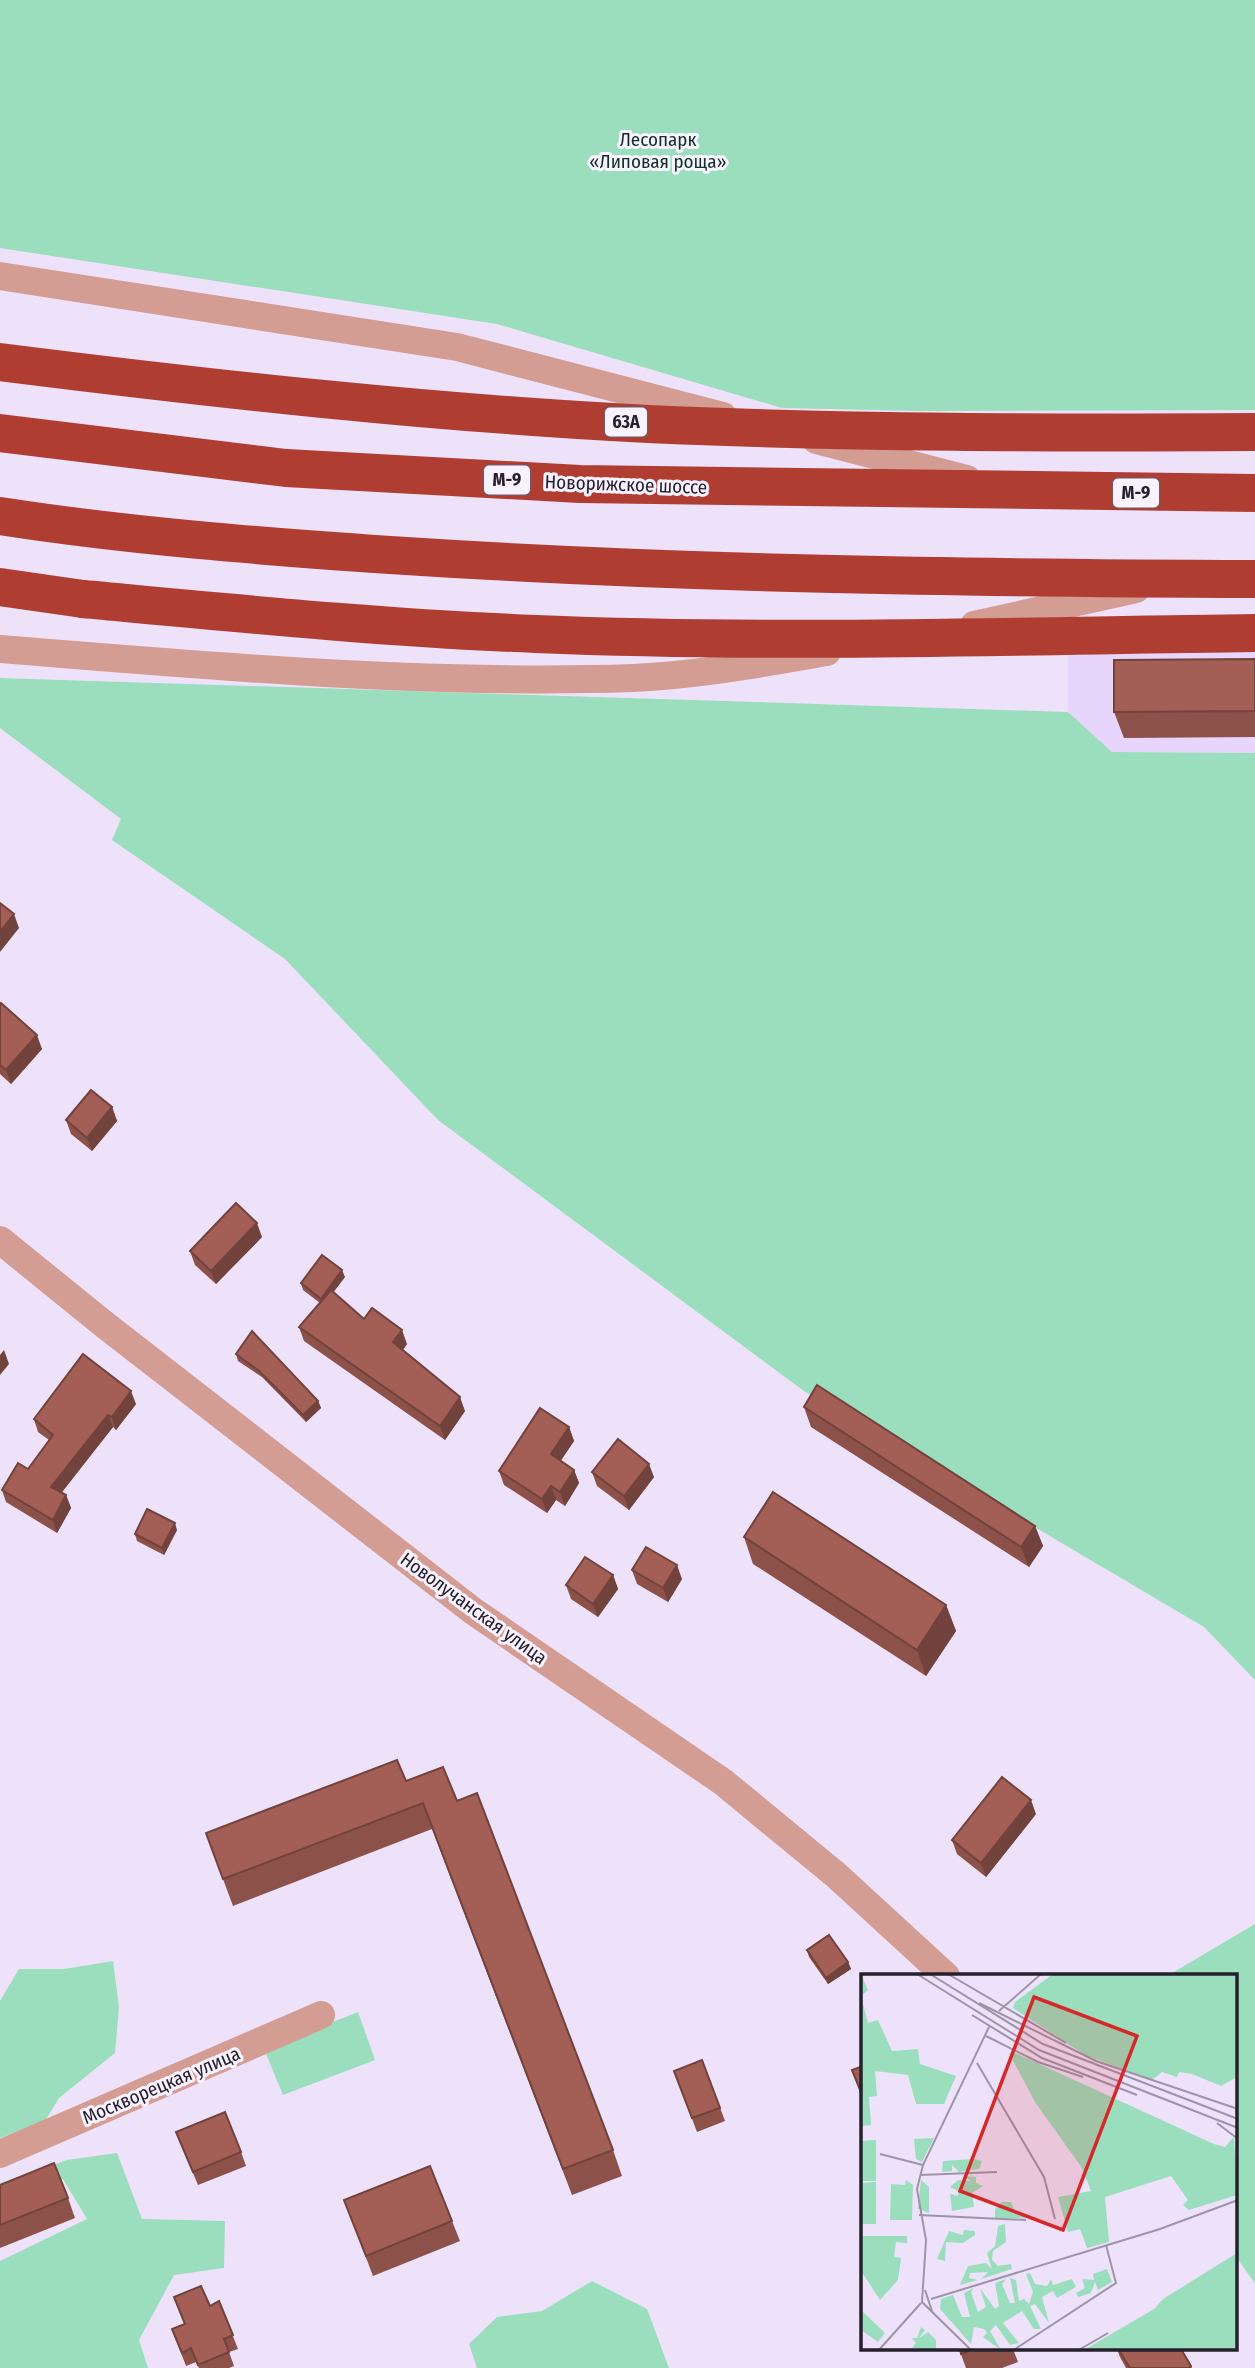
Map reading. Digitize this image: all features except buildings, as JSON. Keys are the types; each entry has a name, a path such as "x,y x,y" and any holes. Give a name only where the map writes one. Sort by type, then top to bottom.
{"highway":[{"name":"63A","path":"0,362 399,406 636,423 922,433 1255,432"},
{"name":"Новорижское шоссе","path":"0,433 300,468 580,484 1017,492 1255,493"},
{"path":"0,516 266,546 481,561 653,569 1255,579"},
{"path":"0,587 83,599 329,622 535,634 738,639 1255,633"}],"street":[{"path":"0,276 457,347 1017,492"},
{"path":"0,649 310,674 635,678 724,670 941,633 1184,579"},
{"name":"Новолучанская улица","path":"0,1240 116,1334 473,1611 723,1782 836,1874 944,1974"},
{"name":"Москворецкая улица","path":"0,2154 321,2015"}],"shaded area":[{"path":"1255,650 1255,753 1112,752 1068,712 1068,653"}],"green space":[{"name":"Лесопарк «Липовая роща»","path":"0,0 1255,0 1255,410 918,411 782,408 497,324 0,248"},
{"path":"0,678 1068,712 1112,752 1255,753 1255,1680 1204,1627 804,1391 438,1120 285,959 112,840 121,819 0,728"},
{"path":"1255,1924 1255,2283 1238,2260 1238,1974 1170,1974"},
{"path":"113,1961 119,2007 115,2053 59,2098 45,2121 0,2138 0,2001 19,1969 64,1969"},
{"path":"358,2012 375,2060 283,2095 264,2049"},
{"path":"117,2153 142,2219 225,2221 224,2268 174,2275 139,2340 148,2368 0,2368 0,2261 87,2219 63,2179 0,2204 0,2183 67,2160"},
{"path":"592,2281 647,2309 669,2368 477,2368 469,2344 497,2317 542,2311"}]}
